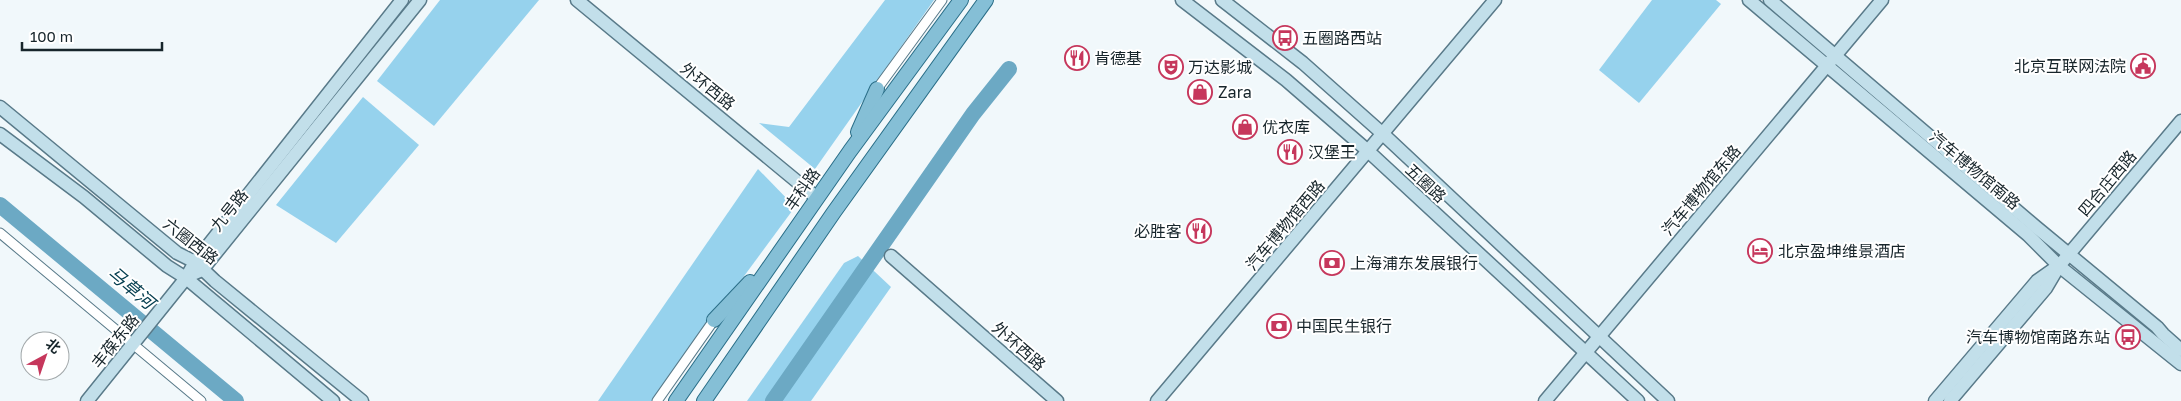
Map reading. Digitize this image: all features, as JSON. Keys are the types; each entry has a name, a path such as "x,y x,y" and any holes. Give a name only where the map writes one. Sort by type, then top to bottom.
{"main road":[{"name":"丰科路","path":"676,401 850,151 960,0"},
{"path":"704,401 829,220 986,0"},
{"path":"850,151 877,89"},
{"path":"714,320 748,284 770,265"}],"street":[{"name":"九号路","path":"198,266 402,0"},
{"name":"九号路","path":"186,278 420,0"},
{"name":"外环西路","path":"577,0 817,198"},
{"path":"877,89 942,0"},
{"name":"五圈路","path":"1182,0 1286,80 1368,151 1638,401"},
{"name":"五圈路","path":"1222,0 1303,63 1383,134 1668,401"},
{"name":"汽车博物馆西路","path":"1157,401 1495,0"},
{"name":"汽车博物馆南路","path":"1748,0 2028,235 2059,266 2132,327 2155,342 2181,364"},
{"name":"汽车博物馆南路","path":"1770,0 2157,327 2181,350"},
{"name":"汽车博物馆东路","path":"1545,401 1882,0"},
{"name":"六圈西路","path":"0,107 177,253 198,266 362,401"},
{"name":"四合庄西路","path":"1950,401 2046,288 2059,266 2181,121"},
{"name":"六圈西路","path":"0,134 84,197 167,266 186,278 333,401"},
{"path":"0,233 135,342 201,401"},
{"name":"外环西路","path":"891,256 1057,401"},
{"name":"四合庄西路","path":"1935,401 2037,281 2059,266"},
{"name":"丰葆东路","path":"87,401 186,278"},
{"path":"657,401 714,320"}],"shaded area":[{"path":"440,0 539,0 434,126 377,81"},
{"path":"885,0 934,0 815,169 759,123 789,127"},
{"path":"1652,0 1716,0 1721,4 1639,103 1599,70"},
{"path":"363,97 419,145 336,243 276,205"},
{"path":"758,169 795,207 652,401 598,401"},
{"path":"858,256 891,287 811,401 747,401 844,263"}],"waterway":[{"path":"773,401 973,114 1009,69"},
{"name":"马草河","path":"0,205 236,401"}],"place":[{"name":"五圈路西站","path":"1285,38"},
{"name":"肯德基","path":"1077,58"},
{"name":"北京互联网法院","path":"2143,66"},
{"name":"万达影城","path":"1171,67"},
{"name":"Zara","path":"1200,92"},
{"name":"优衣库","path":"1245,127"},
{"name":"汉堡王","path":"1290,152"},
{"name":"必胜客","path":"1199,231"},
{"name":"北京盈坤维景酒店","path":"1760,251"},
{"name":"上海浦东发展银行","path":"1332,263"},
{"name":"中国民生银行","path":"1279,326"},
{"name":"汽车博物馆南路东站","path":"2128,337"}]}
